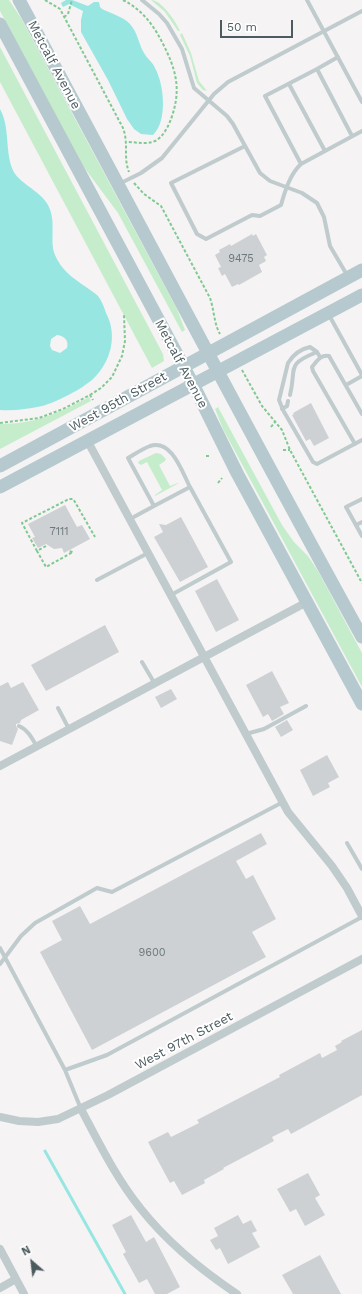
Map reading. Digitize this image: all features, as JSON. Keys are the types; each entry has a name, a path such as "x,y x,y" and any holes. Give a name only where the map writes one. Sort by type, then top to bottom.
{"main road":[{"name":"Metcalf Avenue","path":"19,0 119,184 217,372 362,637"},
{"name":"Metcalf Avenue","path":"0,24 362,704"},
{"name":"West 95th Street","path":"0,466 362,270"},
{"name":"West 95th Street","path":"0,487 362,295"}],"street":[{"path":"87,440 282,802 296,823 332,866 347,888 362,917"},
{"path":"0,766 307,602"},
{"name":"West 97th Street","path":"0,1117 19,1121 49,1121 58,1119 81,1109 362,959"},
{"path":"81,1109 119,1177 140,1209 166,1237 193,1262 214,1279 237,1294"},
{"path":"0,1249 24,1294"},
{"path":"0,1288 16,1279"}],"lane":[{"path":"142,0 159,14 171,30 182,49 194,88 227,116 257,168 264,177 287,188 302,193 317,203 324,217 330,246 348,277"},
{"path":"307,0 362,102"},
{"path":"119,184 150,167 162,158 208,101 228,82 362,11"},
{"path":"301,164 265,96 338,58"},
{"path":"317,69 352,136"},
{"path":"289,84 325,151"},
{"path":"245,146 171,183 197,234 206,239 252,215 260,216 281,205 296,168 362,131"},
{"path":"328,313 362,376 346,385"},
{"path":"320,357 317,352 307,348 294,354 291,358 288,363 279,400 282,409 313,462 317,464 362,440"},
{"path":"290,395 294,365 299,360 317,352"},
{"path":"354,444 313,371 312,367 320,357 325,355 329,356 362,414"},
{"path":"282,409 287,406 288,401"},
{"path":"154,506 128,458 155,445 165,447 172,454 231,562 171,595"},
{"path":"129,519 190,487"},
{"path":"362,499 346,507 362,536"},
{"path":"356,525 362,522"},
{"path":"97,580 148,553"},
{"path":"142,662 155,684"},
{"path":"246,734 264,729 306,706"},
{"path":"58,708 69,730"},
{"path":"19,726 24,728 37,747"},
{"path":"0,964 21,936 35,923 68,903 97,888 112,892 282,802"},
{"path":"347,843 362,869"},
{"path":"65,1070 107,1055 362,917"},
{"path":"0,948 65,1070 81,1109"}],"path":[{"path":"45,0 60,9 123,128 127,142 125,162 131,178 144,194 161,206 210,298 217,329 226,343"},
{"path":"64,17 68,14 72,0"},
{"path":"123,0 151,22 158,33 172,60 177,85 173,112 169,123 161,136 155,141 148,143 127,142"},
{"path":"0,423 39,418 63,409 101,388 112,378 122,356 125,341 124,315"},
{"path":"237,362 262,406 282,430 290,450 362,583"},
{"path":"90,395 93,400"},
{"path":"271,427 275,422"},
{"path":"283,450 290,450"},
{"path":"218,483 222,478"},
{"path":"68,550 73,552 46,566 22,523 69,499 73,499 96,537"},
{"path":"37,551 46,546"}],"green space":[{"path":"0,0 9,0 21,18 177,309 185,330 182,332 118,213 83,166 0,11"},
{"path":"151,0 164,7 180,31 178,31 165,12"},
{"path":"182,33 191,53 199,81 207,91 203,90 197,83 190,56 180,35"},
{"path":"0,47 163,354 164,361 152,368 0,82"},
{"path":"89,397 91,401 0,449 0,424 36,420 57,413"},
{"path":"218,407 282,525 294,542 308,556 318,571 362,653 362,687 223,429 215,409"},
{"path":"156,453 161,454 166,459 159,465 170,486 179,483 155,496 162,490 147,462 141,465 138,463 139,461"}],"water":[{"path":"66,0 72,0 88,6 94,2 99,2 102,9 123,19 132,26 144,53 154,66 161,83 163,112 158,129 153,135 141,134 134,129 127,119 108,80 81,32 83,11 69,4 63,7 61,3"},
{"path":"0,109 5,123 12,168 19,178 40,195 48,205 51,211 53,224 53,249 55,255 68,273 98,296 110,321 112,339 111,348 104,365 93,379 76,391 42,406 21,410 0,410","holes":["57,335 66,339 67,343 67,348 60,353 52,350 50,346 51,339"]}],"building":[{"path":"252,234 253,236 256,234 267,255 264,257 266,261 259,265 262,272 239,285 238,284 232,287 225,274 222,276 218,268 221,267 215,255 220,252 219,250 230,244 231,246"},
{"path":"311,403 329,438 314,446 310,439 306,441 292,415"},
{"path":"65,505 77,527 82,525 90,539 64,553 62,548 54,549 46,544 38,548 32,538 35,537 28,524"},
{"path":"181,517 208,567 180,582 154,537 163,532 159,524 166,525"},
{"path":"217,579 239,620 216,632 195,591"},
{"path":"105,625 119,652 46,691 31,665"},
{"path":"272,671 289,703 280,707 284,714 272,721 268,714 263,717 246,685"},
{"path":"8,682 11,688 23,682 39,710 21,720 20,723 16,724 18,729 12,745 0,741 0,686"},
{"path":"171,689 177,699 161,708 155,697"},
{"path":"287,720 293,730 281,737 275,727"},
{"path":"327,755 339,777 328,783 330,787 313,796 300,770"},
{"path":"261,833 267,844 236,861 246,879 253,875 276,919 252,932 266,957 92,1050 40,952 62,940 52,921 80,906 90,924"},
{"path":"362,1030 362,1095 291,1134 288,1129 272,1137 274,1141 223,1168 224,1169 204,1180 205,1183 182,1195 174,1181 170,1183 148,1142 168,1132 171,1137 199,1123 197,1120 280,1077 279,1075 320,1053 322,1058 337,1050 335,1046 342,1042 341,1041"},
{"path":"308,1173 320,1195 315,1198 325,1215 305,1226 296,1209 290,1212 277,1189"},
{"path":"131,1215 146,1242 154,1237 180,1287 167,1294 155,1294 147,1279 139,1283 123,1254 126,1252 112,1225"},
{"path":"238,1215 243,1224 251,1220 257,1231 252,1233 260,1247 228,1264 220,1248 216,1250 210,1240 218,1236 214,1228"},
{"path":"320,1255 341,1294 293,1294 282,1275"}],"waterway":[{"path":"45,1151 125,1294"}]}
